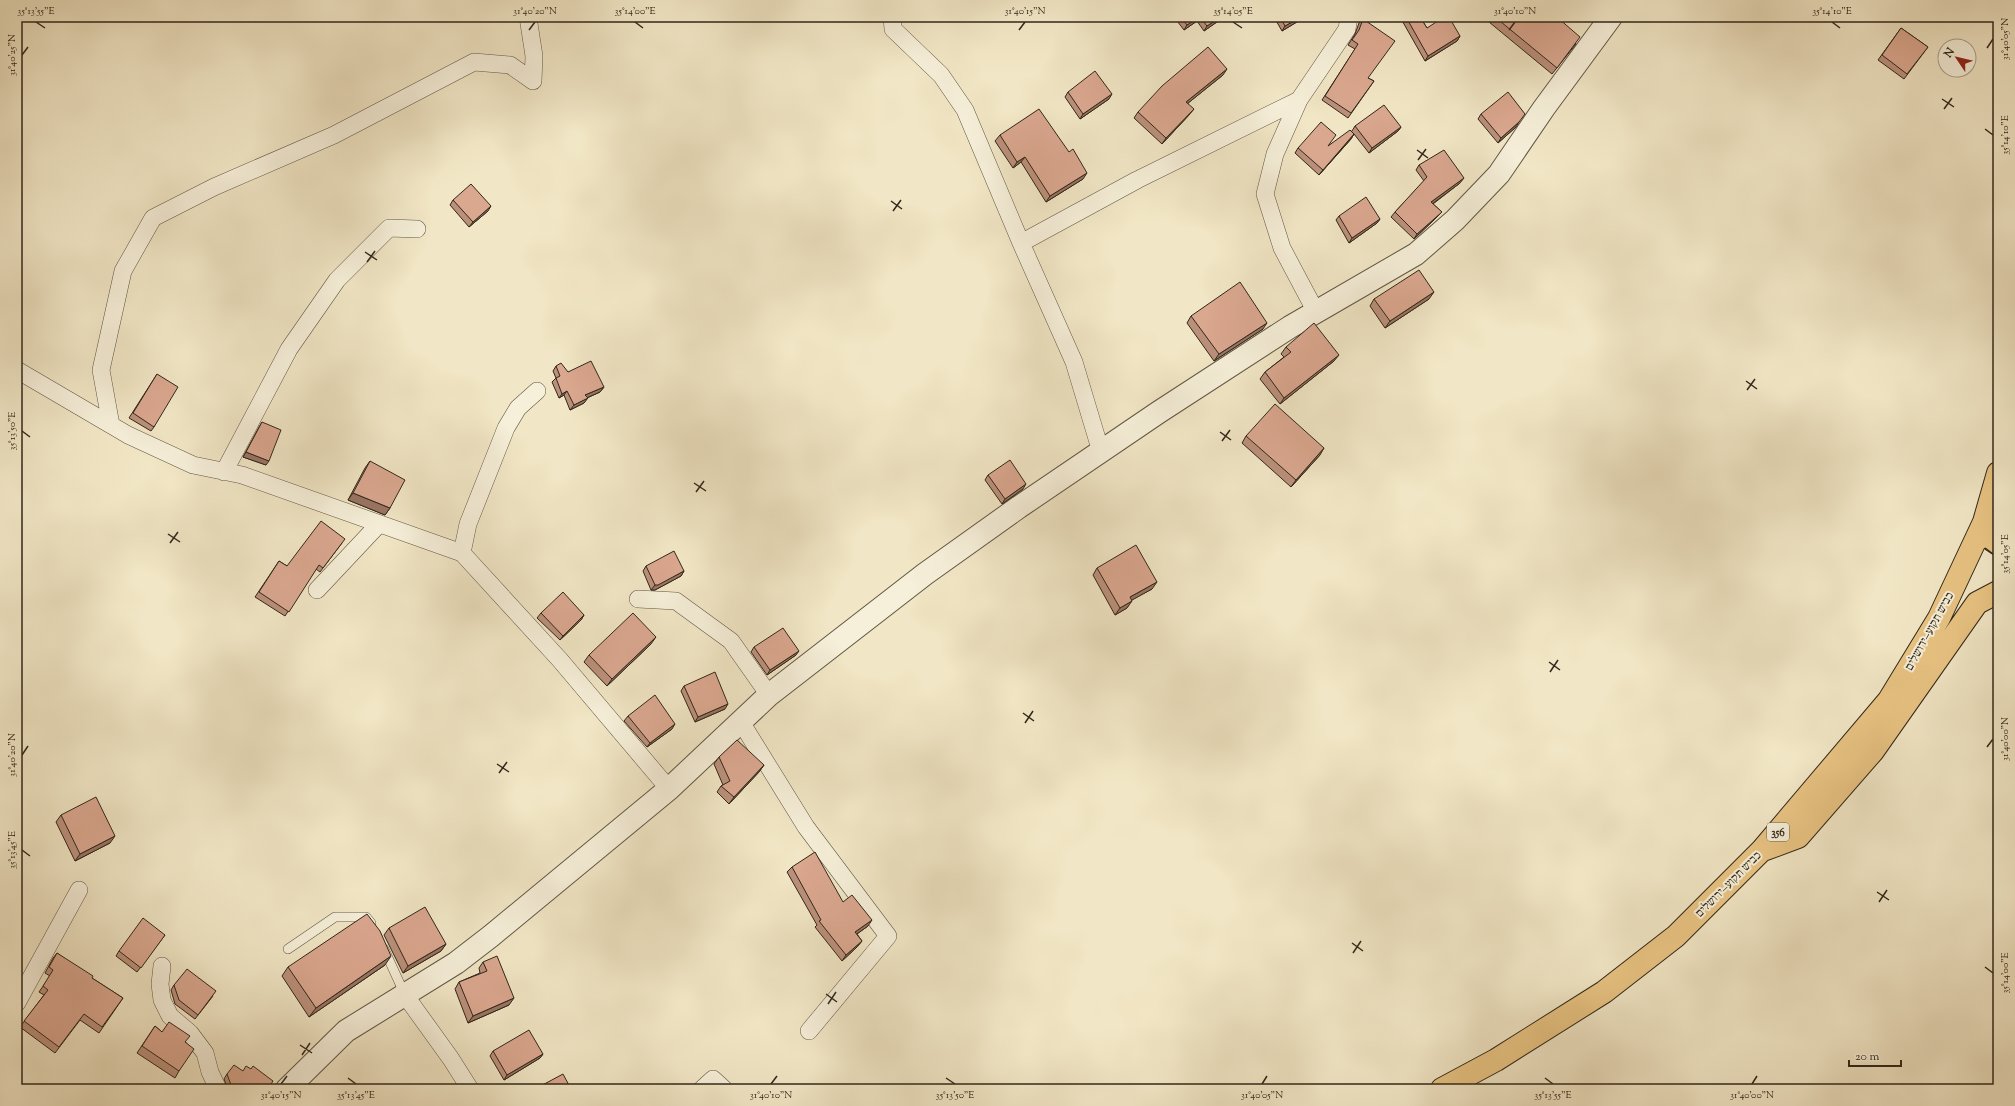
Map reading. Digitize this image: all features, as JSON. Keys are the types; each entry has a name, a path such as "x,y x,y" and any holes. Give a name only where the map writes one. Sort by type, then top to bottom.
{"main road":[{"name":"כביש תקוע–ירושלים","path":"1442,1089 1496,1060 1604,992 1676,936 1762,850 1889,700 1939,618 1991,523 1998,473"},
{"path":"1991,523 1992,540 1998,544"},
{"path":"1762,850 1798,837 1873,750 1977,603 1998,592"}],"street":[{"path":"111,425 101,370 123,271 153,218 214,187 334,135 474,62 510,65 533,81 534,56 528,17"},
{"path":"892,17 893,30 942,75 965,110 1021,243 1074,362 1102,452"},
{"path":"1316,312 1282,248 1265,194 1275,154 1299,100 1347,29 1349,17"},
{"path":"286,1089 346,1031 456,963 492,936 669,789 769,695 926,574 1019,507 1290,327 1416,254 1455,220 1499,174 1544,108 1611,17"},
{"path":"1021,243 1137,180 1299,100"},
{"path":"224,472 289,349 337,280 389,228 416,229"},
{"path":"17,370 111,425 193,465 242,475 462,553 560,660 669,789"},
{"path":"462,553 468,524 506,428 518,408 537,391"},
{"path":"317,590 379,524"},
{"path":"638,598 676,602 731,641 769,695"},
{"path":"741,722 806,827 888,936 809,1031"},
{"path":"17,1003 79,890"},
{"path":"162,966 160,984 162,1000 170,1016 190,1033 205,1053 210,1072 218,1089"},
{"path":"405,995 451,1059 470,1089"},
{"path":"702,1089 713,1079 724,1089"}],"lane":[{"path":"288,949 335,917 366,917 379,937 405,995"}],"building":[{"path":"1181,17 1199,17 1187,25"},
{"path":"1200,17 1221,17 1207,26"},
{"path":"1280,17 1301,17 1285,26"},
{"path":"1406,17 1420,17 1427,28 1444,17 1449,17 1460,36 1428,56"},
{"path":"1495,17 1560,17 1558,18 1580,37 1557,68"},
{"path":"1363,19 1395,41 1368,78 1374,81 1351,113 1325,96 1358,44 1352,40 1359,30"},
{"path":"1901,28 1928,47 1907,74 1882,55"},
{"path":"1208,47 1227,69 1186,102 1194,109 1166,138 1138,112 1162,86"},
{"path":"1095,71 1112,94 1083,114 1068,92"},
{"path":"1508,92 1525,114 1519,122 1501,138 1481,114"},
{"path":"1384,105 1401,127 1372,148 1355,126"},
{"path":"1039,109 1069,152 1073,149 1087,173 1050,196 1025,157 1017,162 1000,135"},
{"path":"1321,122 1336,135 1328,146 1350,130 1354,134 1323,170 1298,148"},
{"path":"1444,150 1464,178 1431,202 1442,212 1417,234 1395,212 1427,177 1419,165"},
{"path":"471,184 491,206 473,222 453,200"},
{"path":"1366,197 1380,219 1352,238 1339,216"},
{"path":"1419,270 1434,292 1390,321 1374,299"},
{"path":"1240,282 1267,323 1219,354 1191,316"},
{"path":"1314,323 1339,355 1284,398 1265,372 1291,352 1286,347"},
{"path":"591,361 604,387 585,395 588,398 574,405 567,391 562,394 556,378 560,376 556,366 561,363 568,372"},
{"path":"157,374 178,387 154,427 133,413"},
{"path":"1275,404 1324,448 1296,480 1246,436"},
{"path":"262,422 281,430 269,461 246,452"},
{"path":"1010,460 1026,484 1005,499 988,475"},
{"path":"370,461 405,480 390,508 353,493"},
{"path":"321,521 345,539 323,568 319,565 289,612 259,592 279,561 287,566"},
{"path":"1136,545 1157,582 1130,597 1132,601 1120,608 1097,568"},
{"path":"674,551 684,571 658,585 655,585 646,566"},
{"path":"563,592 584,615 563,636 541,613"},
{"path":"633,613 656,637 612,679 589,655"},
{"path":"783,628 799,651 770,670 754,647"},
{"path":"715,672 728,704 698,717 684,686"},
{"path":"655,695 675,724 650,743 628,716"},
{"path":"737,740 764,765 734,797 721,786 730,781 719,757"},
{"path":"96,797 115,836 80,854 61,815"},
{"path":"815,852 843,902 852,895 872,920 855,932 862,941 846,955 819,921 821,920 792,867"},
{"path":"425,907 446,944 408,966 389,928"},
{"path":"367,914 380,931 391,956 316,1008 288,967"},
{"path":"143,918 165,935 141,968 119,951"},
{"path":"57,953 93,976 92,978 123,998 102,1027 84,1014 59,1047 24,1021 48,990 43,986 53,970 49,967"},
{"path":"497,956 514,998 473,1016 459,982 487,971 483,962"},
{"path":"187,969 216,991 198,1015 179,1000 174,985"},
{"path":"169,1022 190,1036 185,1042 194,1049 179,1071 142,1046 155,1026 162,1032"},
{"path":"529,1030 543,1054 507,1075 493,1051"},
{"path":"234,1065 243,1071 246,1066 251,1069 253,1066 273,1081 268,1089 230,1089 231,1085 227,1074"},
{"path":"563,1074 571,1089 535,1089"}]}
